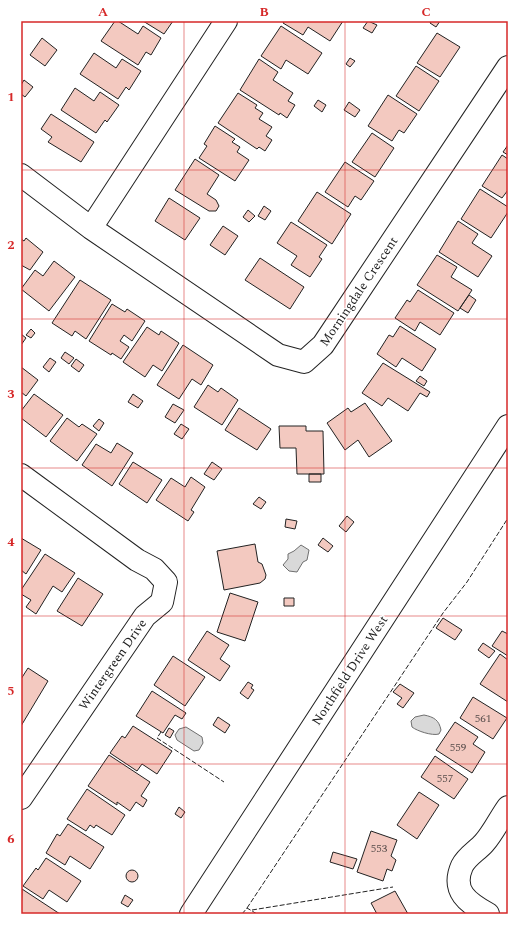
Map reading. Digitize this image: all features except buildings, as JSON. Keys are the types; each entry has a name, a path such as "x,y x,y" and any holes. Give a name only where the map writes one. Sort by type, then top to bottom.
{"street":[{"path":"91,228 226,21"},
{"name":"Morningdale Crescent","path":"21,175 91,228 278,355 304,362 324,345 508,67"},
{"name":"Northfield Drive West","path":"191,914 508,426"},
{"name":"Wintergreen Drive","path":"21,475 137,560 154,569 166,582 162,602 145,616 23,790"},
{"path":"488,914 463,896 459,889 460,876 462,866 472,854 484,844 508,807"}],"shaded area":[{"path":"301,545 309,550 307,560 303,562 297,572 289,571 283,565 288,559 288,554"},
{"path":"424,715 437,721 441,730 439,734 425,733 412,727 411,721 415,717"},
{"path":"186,727 202,737 203,743 199,750 194,751 177,740 175,735 179,729"}],"fence":[{"path":"247,908 443,613 467,582 508,518"},
{"path":"161,732 157,738 224,782"},
{"path":"252,910 393,887"},
{"path":"242,914 247,908 257,914"}]}
